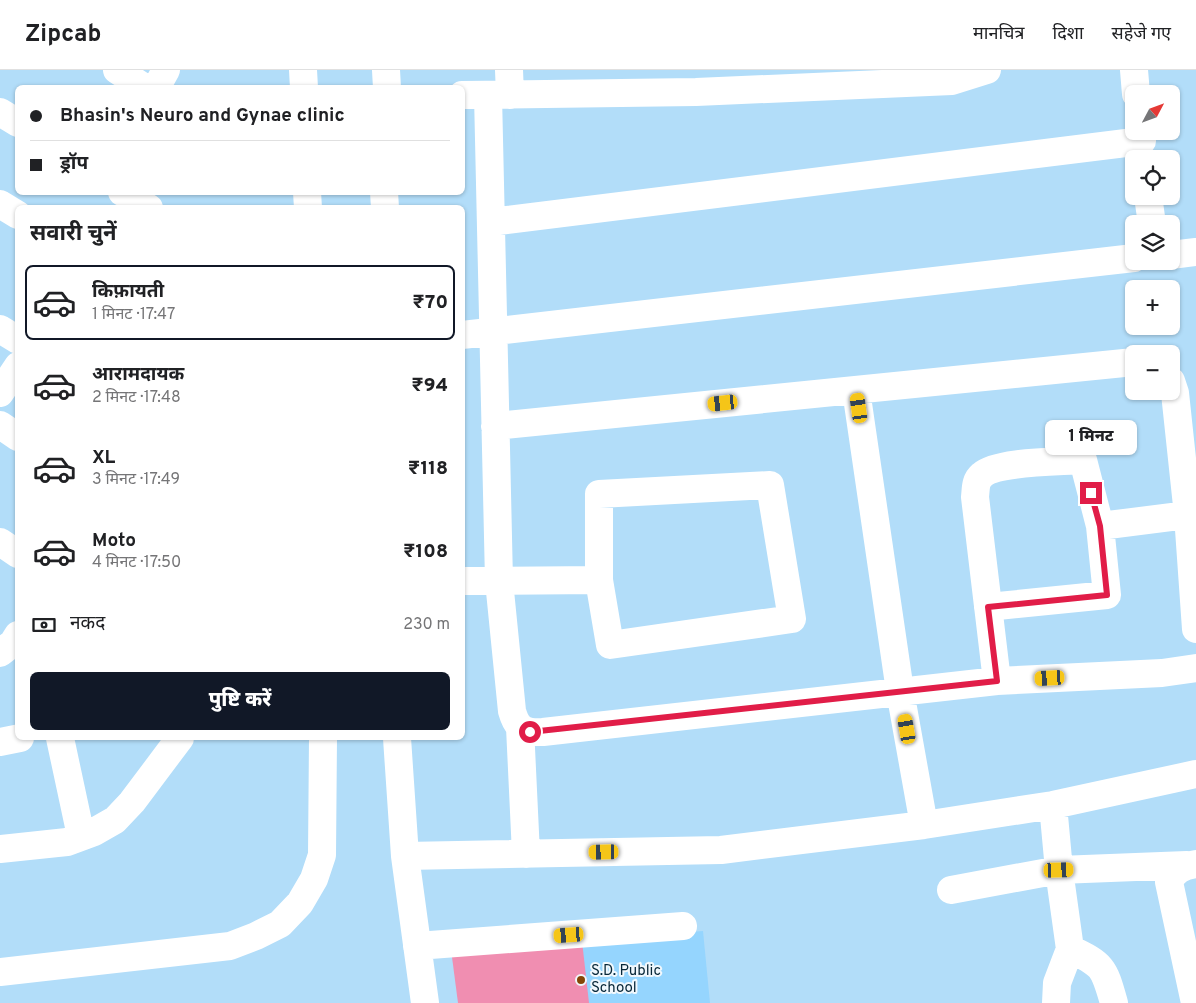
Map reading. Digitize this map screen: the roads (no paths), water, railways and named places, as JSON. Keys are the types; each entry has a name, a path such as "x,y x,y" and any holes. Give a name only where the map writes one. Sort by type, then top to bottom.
{"street":[{"path":"117,70 140,85"},
{"path":"158,85 166,70"},
{"path":"304,70 304,85"},
{"path":"386,70 387,85"},
{"path":"526,854 520,727 512,711 499,581 491,222 492,89 595,82 696,92 952,81 987,70"},
{"path":"1134,70 1135,85"},
{"path":"0,112 15,121"},
{"path":"491,222 1142,144"},
{"path":"0,204 15,213"},
{"path":"1180,253 1196,252"},
{"path":"465,335 1125,259"},
{"path":"0,329 15,338"},
{"path":"495,426 1125,363"},
{"path":"0,393 15,370"},
{"path":"856,390 900,691 924,825"},
{"path":"1176,400 1192,515 1196,629"},
{"path":"0,425 15,435"},
{"path":"988,607 1107,595 1100,526 1083,460 1008,465 993,468 982,474 976,482 975,497 988,607 997,681"},
{"path":"770,485 792,619 610,645 600,580 600,494 770,485"},
{"path":"1100,526 1192,515"},
{"path":"0,542 15,552"},
{"path":"465,581 600,580"},
{"path":"0,653 15,640"},
{"path":"520,727 530,732 542,732 997,681 1142,674 1196,668"},
{"path":"0,742 15,739"},
{"path":"60,740 81,836"},
{"path":"0,849 67,842 94,832 115,820 132,802 178,740"},
{"path":"0,972 230,946 280,924 300,904 314,879 322,855 323,740"},
{"path":"397,740 404,856 425,1003"},
{"path":"404,856 721,850 924,825 1053,805 1196,774"},
{"path":"1053,805 1059,870 1070,950 1057,983 1056,1003"},
{"path":"951,890 1059,870 1191,864"},
{"path":"1191,864 1172,875 1169,882 1196,1003"},
{"path":"417,946 683,926"},
{"path":"1070,950 1099,965 1106,974 1114,1003"}],"place":[{"name":"S.D. Public School","path":"581,980"}]}
